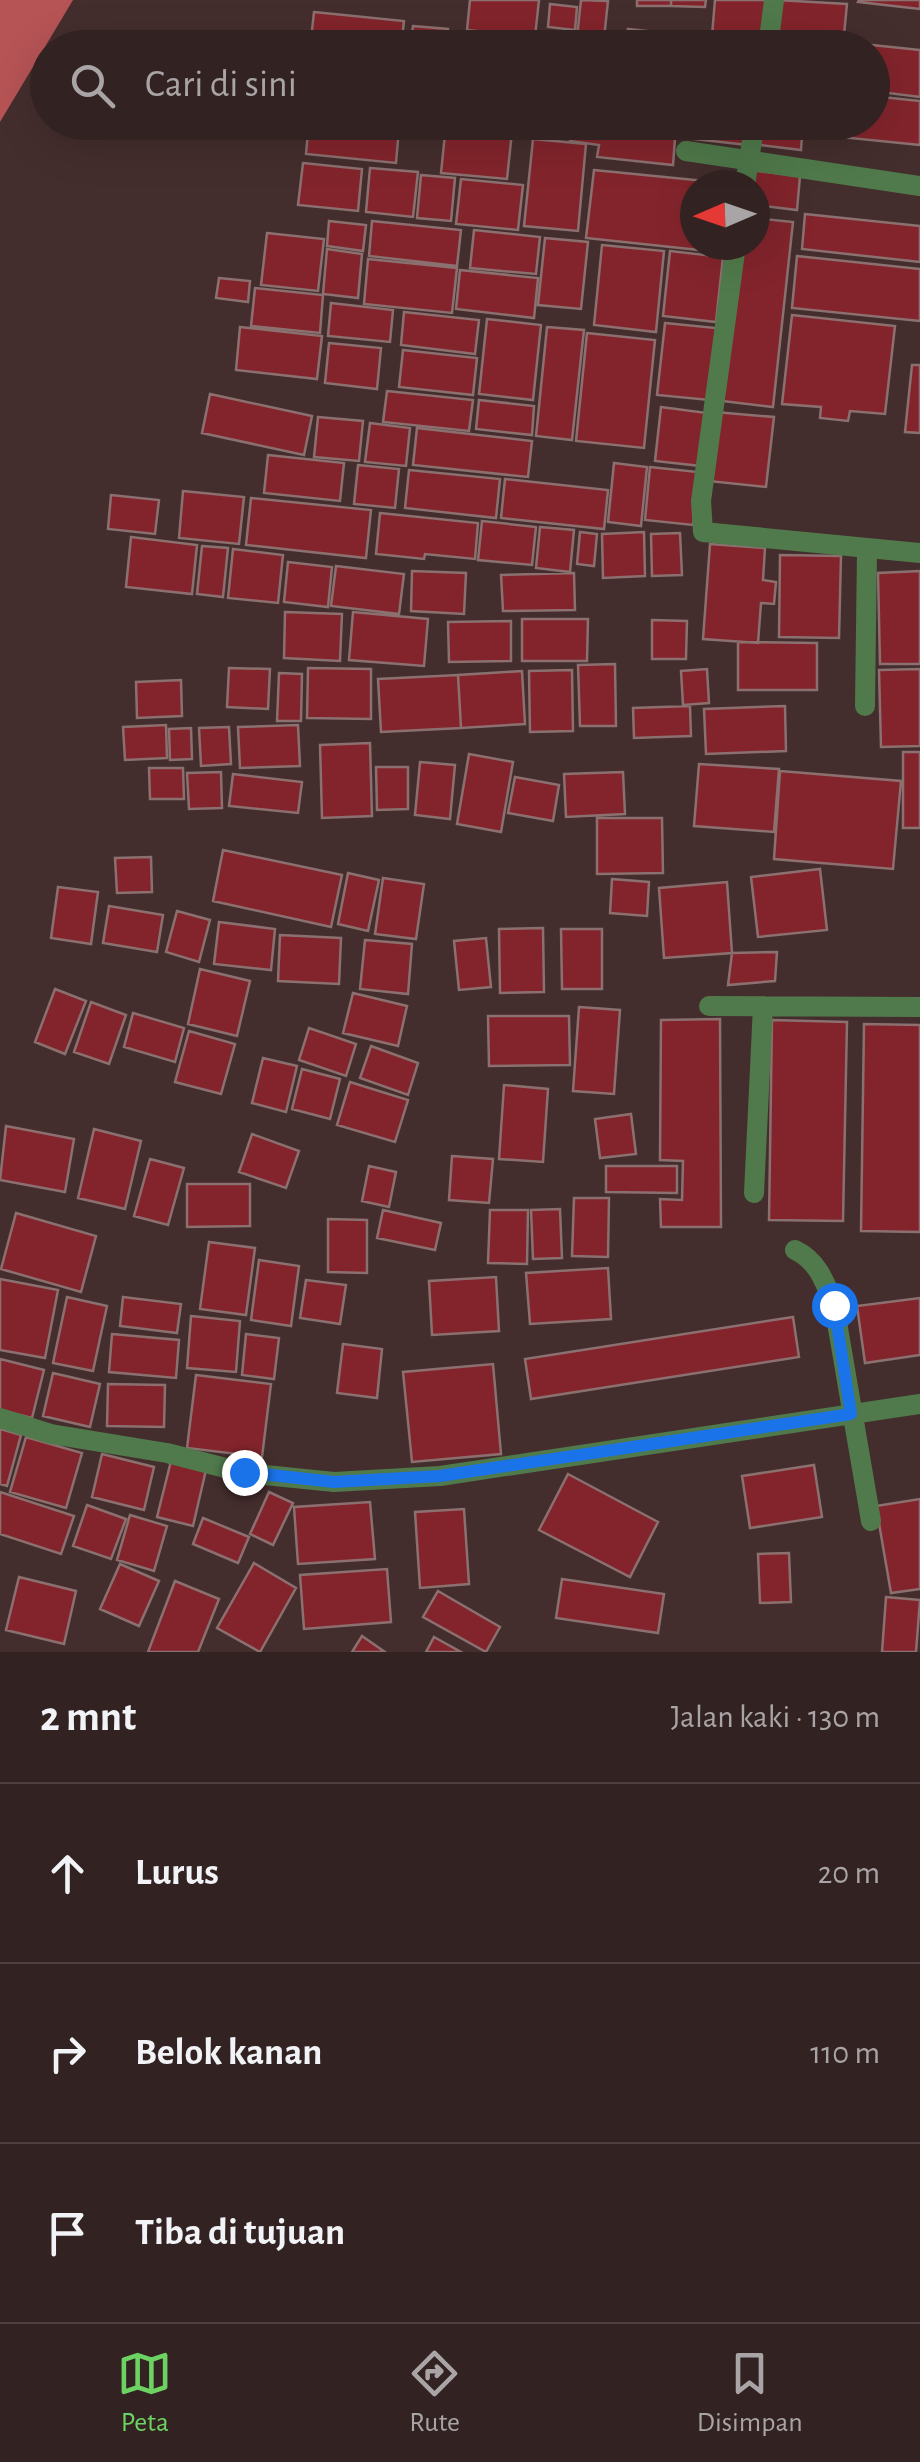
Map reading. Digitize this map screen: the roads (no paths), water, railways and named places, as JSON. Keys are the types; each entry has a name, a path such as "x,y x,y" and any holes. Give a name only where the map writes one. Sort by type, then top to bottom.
{"street":[{"path":"770,30 774,0"},
{"path":"748,170 753,140"},
{"path":"686,151 920,186"},
{"path":"734,260 700,528 708,535 920,553"},
{"path":"865,706 866,550"},
{"path":"710,1006 920,1007"},
{"path":"754,1193 763,1006"},
{"path":"796,1250 808,1256 823,1276 834,1305 872,1521"},
{"path":"0,1418 51,1434 244,1472 334,1482 440,1476 920,1404"}]}
